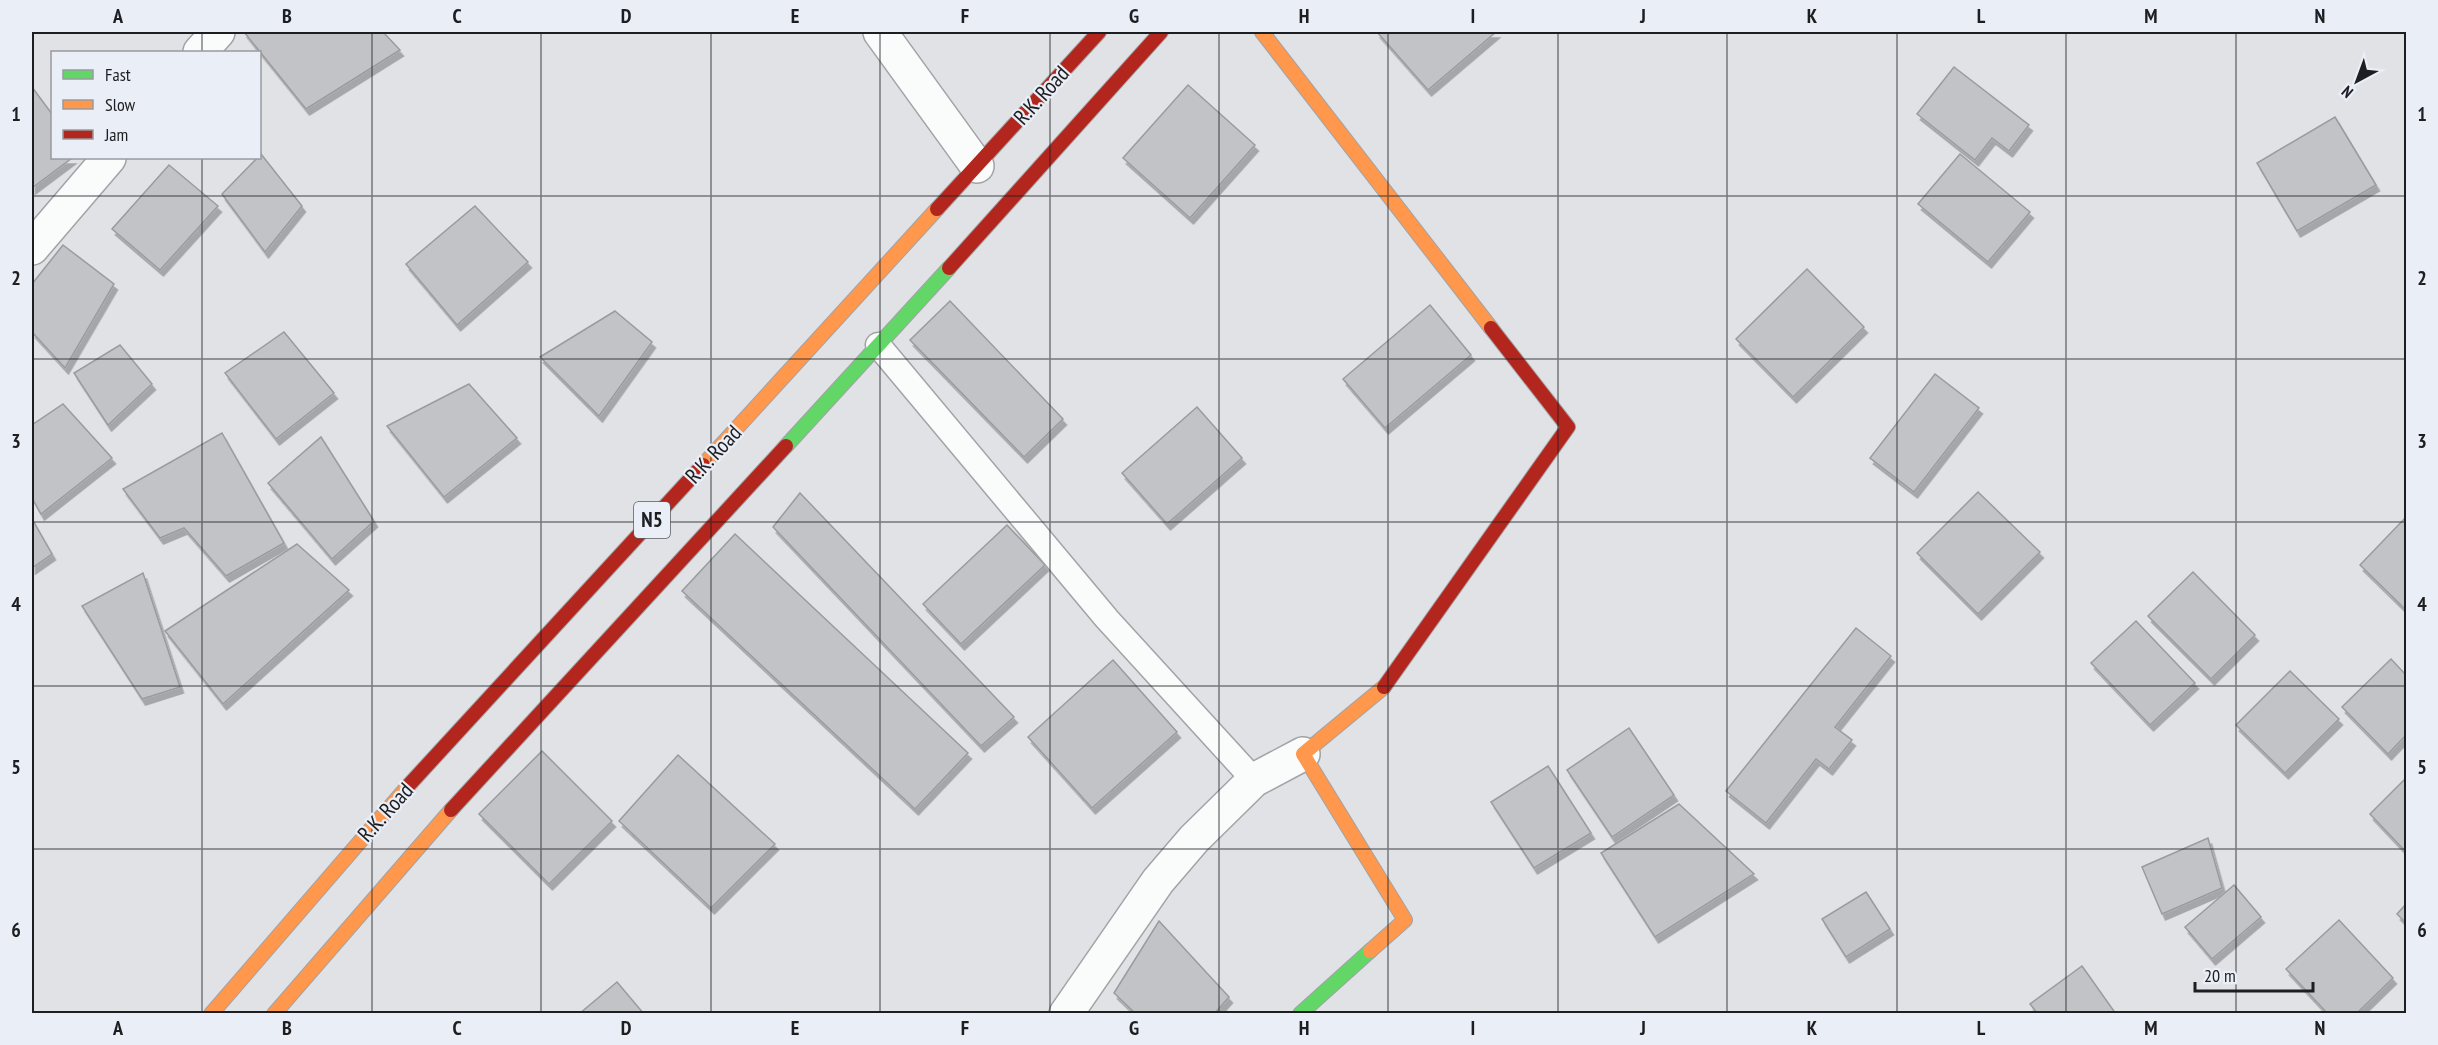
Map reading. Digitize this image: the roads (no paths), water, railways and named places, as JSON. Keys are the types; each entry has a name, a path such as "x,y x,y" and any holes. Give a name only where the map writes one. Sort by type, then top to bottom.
{"main road":[{"name":"R.K. Road","path":"211,1014 387,810 1099,32"},
{"name":"R.K. Road","path":"274,1014 415,850 1012,200 1161,32"},
{"path":"1262,32 1569,427 1384,687 1304,754 1405,920 1300,1014"}],"street":[{"path":"201,51 218,32"},
{"path":"880,32 977,166"},
{"path":"32,248 108,159"},
{"path":"1066,1014 1158,880 1194,839 1254,780 1304,754"}],"lane":[{"path":"878,345 1107,619 1254,780"}]}
